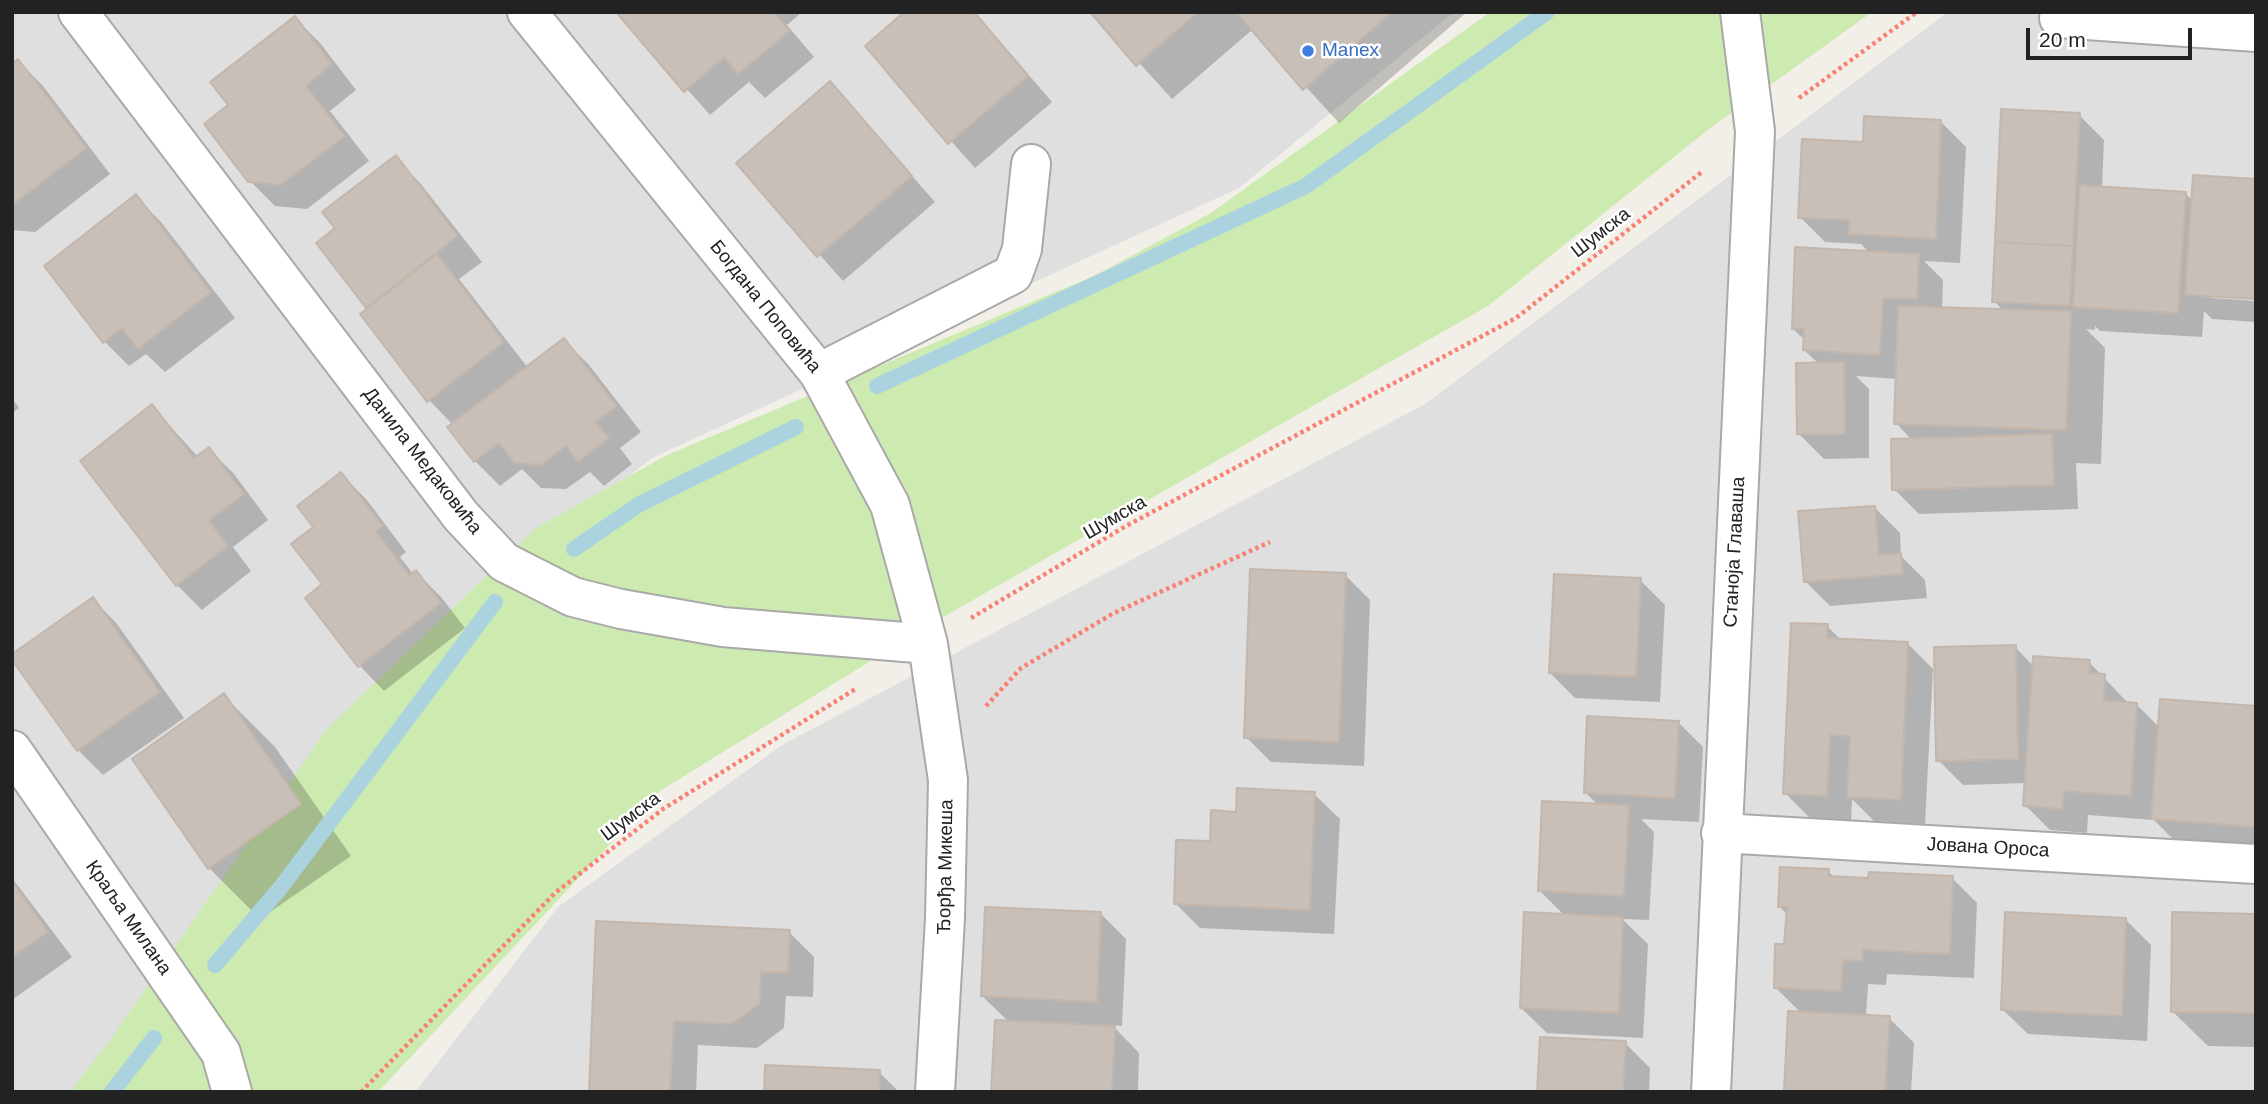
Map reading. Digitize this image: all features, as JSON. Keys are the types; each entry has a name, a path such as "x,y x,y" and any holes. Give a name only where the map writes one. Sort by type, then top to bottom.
{"street":[{"name":"Данила Медаковића","path":"78,12 461,516 504,562 573,597 621,609 723,627 928,643"},
{"name":"Богдана Поповића","path":"527,12 819,373 890,505 928,643"},
{"name":"Станоја Главаша","path":"1711,1092 1755,131 1740,12"},
{"path":"2059,18 2256,32"},
{"path":"819,373 1013,274 1022,249 1031,164"},
{"name":"Ђорђа Микеша","path":"928,643 948,780 945,918 935,1092"},
{"name":"Краља Милана","path":"12,750 221,1053 232,1092"},
{"name":"Јована Ороса","path":"1721,833 2256,864"}],"path":[{"name":"Шумска","path":"928,643 1126,526 1516,318 1755,131 1917,12"},
{"path":"984,708 1021,668 1114,613 1270,542"},
{"name":"Шумска","path":"361,1092 555,893 663,809 859,687"}],"shaded area":[{"path":"12,12 1454,12 1239,188 652,458 453,613 83,1092 12,1092"},
{"path":"1948,12 2256,12 2256,1092 415,1092 558,907 782,745 1425,404"}],"green space":[{"path":"1490,12 1872,12 1709,129 1488,306 924,628 660,791 378,1092 70,1092 110,1040 327,729 536,528 667,455 1096,275 1211,213"}],"building":[{"path":"616,12 774,12 790,31 738,74 724,57 684,92"},
{"path":"904,12 974,12 1028,76 948,144 865,46"},
{"path":"1090,12 1198,12 1136,66"},
{"name":"Manex","path":"1236,12 1392,12 1303,90"},
{"path":"295,16 332,64 306,86 345,136 281,185 248,182 204,124 228,105 210,82"},
{"path":"18,59 87,148 12,205 12,63"},
{"path":"830,81 912,176 817,257 736,163"},
{"path":"2001,109 2080,113 2073,246 1995,242"},
{"path":"1864,116 1941,120 1936,239 1849,234 1849,220 1798,218 1802,139 1863,142"},
{"path":"396,155 458,236 366,308 316,243 335,228 322,212"},
{"path":"2193,175 2256,179 2256,299 2185,295"},
{"path":"2080,185 2186,192 2178,313 2073,307"},
{"path":"136,194 211,292 138,349 122,328 103,343 44,266"},
{"path":"1995,242 2073,246 2070,306 1992,302"},
{"path":"1795,247 1919,254 1917,299 1883,298 1880,355 1803,350 1804,329 1792,329"},
{"path":"437,254 504,342 427,402 360,314"},
{"path":"1898,306 2071,311 2066,430 1894,424"},
{"path":"564,338 617,406 596,422 609,438 578,462 566,446 541,465 514,463 499,443 474,462 447,427"},
{"path":"1844,362 1845,434 1797,434 1796,363"},
{"path":"152,404 194,458 209,447 244,494 209,521 228,546 176,586 80,461"},
{"path":"2052,434 2054,485 1892,490 1891,439"},
{"path":"341,472 383,526 376,531 409,575 416,570 441,603 358,667 305,598 322,584 291,544 313,527 297,506"},
{"path":"1875,506 1879,555 1901,553 1903,574 1804,582 1798,511"},
{"path":"1250,569 1346,573 1339,742 1244,738"},
{"path":"1554,574 1641,578 1636,677 1549,673"},
{"path":"93,597 160,692 77,751 12,660 12,654"},
{"path":"1791,623 1828,624 1827,638 1908,642 1901,800 1847,797 1850,736 1830,735 1827,796 1783,794"},
{"path":"2016,645 2018,759 1936,761 1934,647"},
{"path":"2033,656 2090,660 2089,673 2105,674 2104,700 2137,703 2131,796 2064,791 2062,809 2023,806"},
{"path":"224,693 301,804 208,869 132,759"},
{"path":"2160,699 2256,706 2256,827 2151,819"},
{"path":"1587,716 1679,721 1675,798 1584,793"},
{"path":"1237,788 1315,792 1310,910 1174,904 1176,840 1210,841 1211,810 1236,812"},
{"path":"1542,801 1629,805 1624,896 1538,891"},
{"path":"1780,867 1829,869 1828,876 1868,878 1869,872 1953,876 1950,954 1863,950 1862,961 1843,960 1841,991 1774,988 1775,944 1784,944 1787,907 1778,907"},
{"path":"12,881 48,932 12,957"},
{"path":"985,907 1101,912 1097,1002 981,996"},
{"path":"1524,912 1623,917 1619,1013 1520,1008"},
{"path":"2005,912 2126,918 2122,1016 2001,1010"},
{"path":"2172,912 2256,914 2256,1013 2171,1012"},
{"path":"596,921 790,930 788,973 761,972 760,1003 732,1024 674,1021 670,1092 589,1092"},
{"path":"1788,1011 1890,1016 1885,1092 1784,1092"},
{"path":"995,1020 1115,1026 1112,1092 991,1092"},
{"path":"1540,1037 1626,1041 1623,1092 1537,1092"},
{"path":"765,1065 880,1070 879,1092 764,1092"}],"waterway":[{"path":"877,386 1306,186 1547,12"},
{"path":"574,549 638,505 796,427"},
{"path":"215,965 281,887 495,602"},
{"path":"112,1092 154,1038"}],"place":[{"name":"Manex","path":"1308,51"}]}
